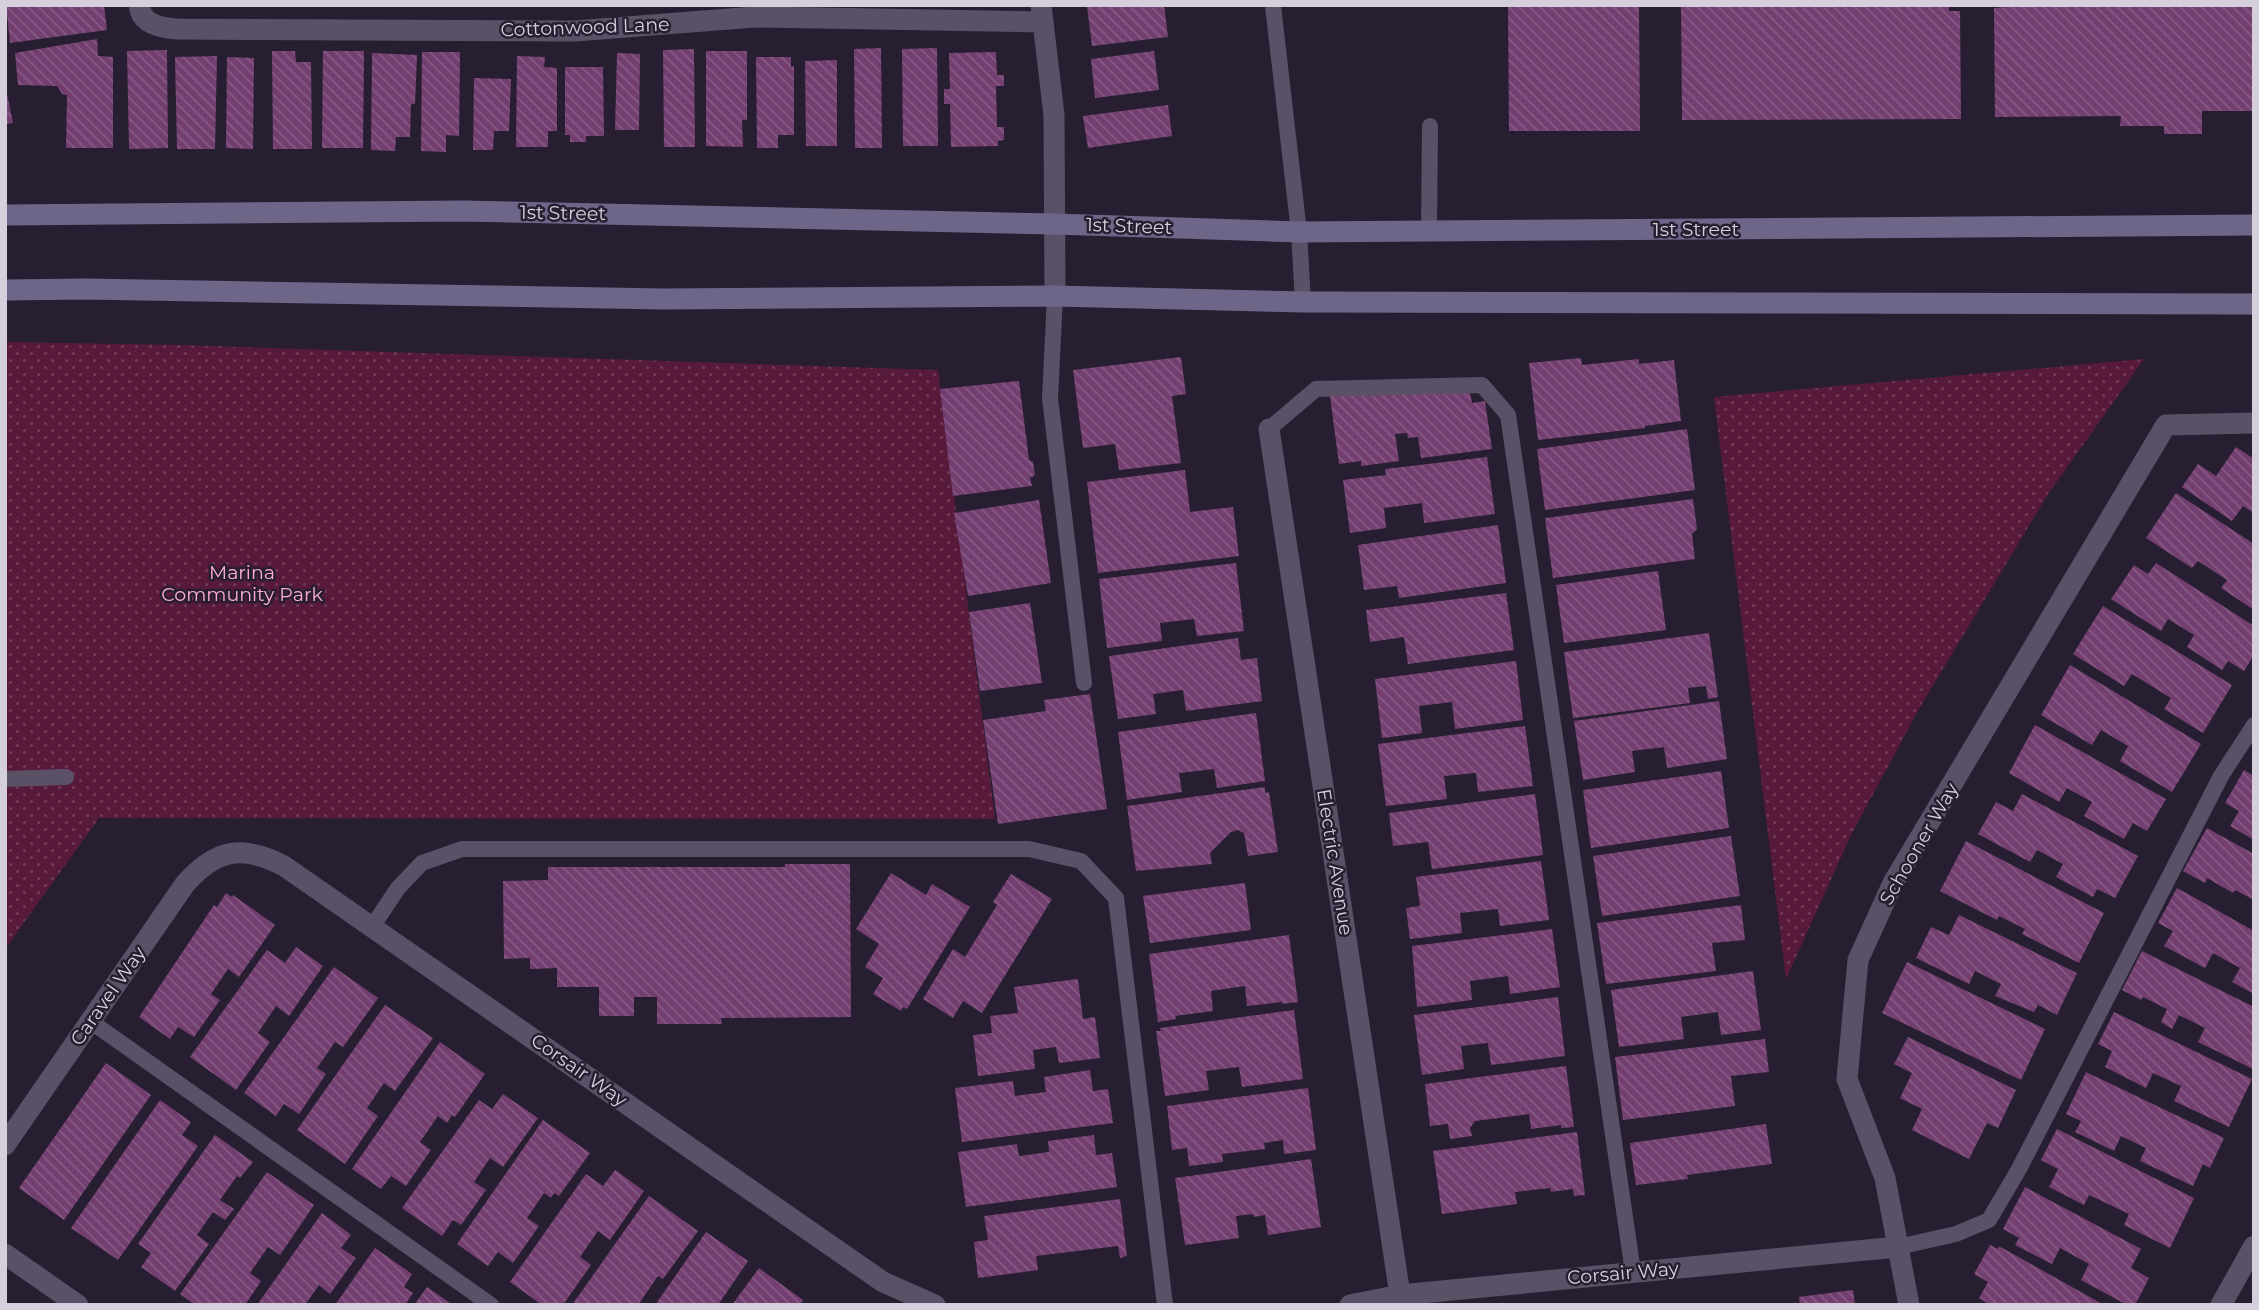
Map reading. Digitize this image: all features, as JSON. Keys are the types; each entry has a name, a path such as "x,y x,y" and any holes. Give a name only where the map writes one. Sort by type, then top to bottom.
{"main road":[{"name":"1st Street","path":"5,215 464,211 1299,232 2254,225"},
{"path":"5,290 86,289 664,299 1055,296 1303,302 2254,304"}],"street":[{"name":"Cottonwood Lane","path":"139,5 140,13 150,23 160,28 176,29 575,31 755,17 1042,14"},
{"path":"1042,14 1054,116 1055,296"},
{"name":"Schooner Way","path":"1909,1305 1885,1178 1847,1079 1857,960 1893,883 2166,425 2254,423"},
{"name":"Electric Avenue","path":"1269,429 1400,1295"},
{"name":"Corsair Way","path":"219,856 241,852 264,855 284,866 883,1282 935,1305"},
{"name":"Caravel Way","path":"5,1145 185,884 200,868 219,856"},
{"path":"2221,1305 2254,1246"},
{"name":"Corsair Way","path":"1350,1305 1400,1295 1898,1247"},
{"path":"5,1254 78,1305"}],"lane":[{"path":"1273,6 1299,232 1303,302"},
{"path":"1429,231 1430,126"},
{"path":"1055,296 1050,398 1084,683"},
{"path":"1269,429 1316,389 1482,385 1508,415 1633,1272"},
{"path":"1898,1247 1956,1234 1989,1220 2019,1169 2221,776 2254,725"},
{"path":"5,779 66,777"},
{"path":"372,927 398,888 422,863 462,849 1029,849 1081,861 1116,898 1165,1305"},
{"path":"90,1021 491,1305"}],"green space":[{"name":"Marina Community Park","path":"5,342 180,345 938,370 995,819 99,818 5,949"},
{"path":"2144,359 2048,494 1920,707 1851,835 1786,979 1714,397"}],"building":[{"path":"6,5 104,5 107,30 10,43"},
{"path":"1164,5 1168,37 1092,46 1087,6"},
{"path":"1508,5 1639,5 1640,131 1509,131"},
{"path":"1681,5 1949,5 1949,11 1960,11 1961,119 1682,120"},
{"path":"2007,5 2254,5 2254,111 2202,111 2202,134 2164,134 2164,126 2120,126 2121,116 1995,117 1994,8"},
{"path":"97,39 98,56 113,57 113,148 66,148 67,95 62,94 57,86 18,85 15,53"},
{"path":"881,48 882,148 855,148 854,49"},
{"path":"937,48 938,146 903,146 902,49"},
{"path":"694,49 695,147 664,147 663,50"},
{"path":"167,50 168,148 129,149 127,51"},
{"path":"272,51 295,51 296,62 311,62 312,149 273,149"},
{"path":"323,51 364,51 363,148 322,148"},
{"path":"706,51 747,51 747,120 742,120 743,147 706,146"},
{"path":"1154,51 1159,90 1095,98 1091,59"},
{"path":"422,52 460,52 459,136 446,135 446,152 421,151"},
{"path":"996,52 997,75 1004,75 1004,86 996,86 997,127 1004,127 1004,140 998,141 998,146 951,147 950,104 944,104 944,89 950,89 949,53"},
{"path":"372,53 417,55 415,104 411,104 410,137 396,137 395,151 371,150"},
{"path":"617,53 640,54 639,130 615,130"},
{"path":"217,56 215,149 177,149 175,57"},
{"path":"517,56 545,57 544,67 557,68 557,131 548,131 548,147 516,147"},
{"path":"227,57 254,58 253,149 226,148"},
{"path":"756,57 791,57 791,67 794,66 794,135 778,135 778,148 757,148"},
{"path":"837,60 837,146 806,146 805,61"},
{"path":"565,67 603,67 604,136 586,136 586,142 570,142 570,135 565,135"},
{"path":"474,78 511,79 509,131 494,131 493,150 473,150"},
{"path":"5,84 13,123 5,124"},
{"path":"1168,105 1172,136 1088,148 1083,116"},
{"path":"1181,357 1186,394 1172,396 1181,463 1119,470 1115,444 1083,448 1073,370"},
{"path":"1581,358 1582,365 1639,359 1639,364 1674,360 1681,421 1645,428 1538,440 1529,363"},
{"path":"1019,381 1029,460 1033,462 1035,475 1030,478 1032,486 953,496 940,389"},
{"path":"1470,392 1472,403 1485,401 1492,449 1421,458 1418,437 1408,438 1407,433 1395,434 1399,461 1361,466 1361,461 1339,464 1330,396"},
{"path":"1687,429 1695,490 1545,510 1537,449"},
{"path":"2236,447 2254,459 2254,513 2243,506 2232,521 2182,487 2198,464 2216,476"},
{"path":"1487,457 1495,514 1424,523 1422,503 1384,508 1386,528 1350,533 1343,480 1386,475 1385,469"},
{"path":"1185,470 1190,512 1233,507 1239,556 1098,573 1087,482"},
{"path":"2176,493 2254,544 2254,610 2221,588 2227,580 2198,561 2192,568 2146,538"},
{"path":"1693,499 1697,529 1692,534 1695,559 1553,578 1545,518"},
{"path":"1039,500 1051,583 968,596 954,513"},
{"path":"1498,525 1506,583 1399,598 1397,586 1364,590 1358,545"},
{"path":"1236,563 1244,631 1197,636 1194,619 1160,623 1162,641 1107,648 1099,579"},
{"path":"2156,563 2254,626 2254,655 2244,671 2228,661 2222,670 2187,647 2194,635 2168,619 2161,631 2111,599 2134,565 2148,574"},
{"path":"1658,571 1666,630 1564,643 1556,585"},
{"path":"1506,593 1514,650 1408,664 1404,637 1370,642 1366,610"},
{"path":"1030,603 1042,683 980,691 969,612"},
{"path":"2103,606 2232,685 2203,733 2164,709 2171,698 2132,674 2124,686 2073,654"},
{"path":"1709,633 1718,697 1708,699 1706,686 1688,688 1690,703 1573,718 1564,652"},
{"path":"1238,638 1241,660 1257,658 1262,701 1186,711 1183,690 1153,694 1156,714 1118,719 1109,656"},
{"path":"1516,661 1523,720 1455,729 1452,702 1419,706 1422,733 1382,738 1375,679"},
{"path":"2070,665 2201,744 2172,792 2120,761 2128,746 2101,730 2092,745 2041,715"},
{"path":"1090,694 1107,809 998,824 983,720 1046,711 1044,700"},
{"path":"1719,701 1727,759 1667,768 1664,747 1632,751 1635,772 1583,780 1574,721"},
{"path":"1256,713 1265,781 1217,788 1214,769 1179,773 1182,792 1127,800 1118,732"},
{"path":"2035,725 2166,799 2147,831 2133,823 2124,839 2084,816 2092,802 2067,788 2059,802 2009,773"},
{"path":"1525,726 1533,786 1478,792 1476,773 1444,776 1447,799 1386,806 1378,744"},
{"path":"2244,770 2254,776 2254,840 2230,826 2239,811 2225,803"},
{"path":"1721,771 1729,828 1591,848 1583,790"},
{"path":"1265,787 1265,793 1269,792 1278,852 1248,856 1244,833 1238,830 1231,832 1210,853 1212,864 1136,871 1127,806"},
{"path":"1535,794 1543,855 1432,869 1428,842 1393,846 1389,813"},
{"path":"2022,794 2138,856 2115,898 2097,889 2093,897 2056,877 2063,864 2037,850 2030,862 1978,834 1996,802 2013,811"},
{"path":"2207,828 2254,854 2254,900 2235,890 2233,893 2207,878 2205,883 2183,871"},
{"path":"1731,836 1740,896 1602,916 1593,856"},
{"path":"1966,841 2104,913 2079,963 2022,934 2025,929 1999,916 1997,920 1940,891"},
{"path":"1541,861 1549,920 1500,926 1498,909 1460,913 1462,933 1410,939 1406,908 1420,906 1416,877"},
{"path":"785,864 850,864 851,1017 721,1018 722,1024 657,1024 657,997 634,997 634,1016 599,1016 599,987 557,987 557,968 530,969 530,958 504,959 503,881 548,880 548,867 785,867"},
{"path":"891,873 926,895 932,884 970,907 907,1009 903,1007 901,1011 873,994 883,978 865,967 879,944 856,929"},
{"path":"1011,874 1052,899 982,1013 963,1001 953,1018 923,999 953,949 965,957 997,905 993,902"},
{"path":"1245,883 1251,930 1150,943 1143,896"},
{"path":"2177,888 2254,931 2254,994 2232,982 2240,968 2213,953 2205,968 2164,946 2173,931 2158,923"},
{"path":"226,893 232,897 233,895 275,925 239,977 228,969 211,994 220,1000 194,1037 178,1027 170,1039 139,1017 214,905 217,907"},
{"path":"1741,905 1745,940 1712,943 1716,971 1606,984 1597,923"},
{"path":"1959,915 2077,973 2057,1015 2038,1005 2034,1012 1995,996 2001,984 1975,971 1969,984 1916,958 1931,927 1949,935"},
{"path":"1552,929 1560,987 1510,994 1508,976 1470,981 1472,1000 1417,1007 1412,946"},
{"path":"1289,935 1298,1002 1247,1006 1245,986 1211,991 1213,1011 1175,1016 1176,1019 1158,1022 1149,954"},
{"path":"296,947 323,966 289,1016 276,1006 258,1033 270,1042 236,1090 190,1057 267,950 285,963"},
{"path":"2142,951 2254,1007 2253,1069 2198,1042 2205,1028 2179,1015 2172,1029 2161,1022 2167,1009 2122,990"},
{"path":"1907,962 2045,1029 2021,1080 1882,1013"},
{"path":"334,967 378,998 343,1047 335,1042 317,1068 326,1074 299,1114 284,1104 276,1116 244,1093"},
{"path":"1753,971 1761,1030 1721,1035 1718,1012 1681,1017 1684,1039 1619,1047 1611,990"},
{"path":"1078,979 1083,1019 1095,1017 1100,1058 1059,1063 1056,1047 1033,1050 1035,1069 978,1076 973,1035 992,1033 990,1016 1018,1013 1014,987"},
{"path":"1558,997 1565,1056 1491,1065 1488,1043 1461,1046 1464,1069 1422,1075 1414,1015"},
{"path":"385,1005 433,1038 395,1091 384,1083 367,1108 378,1116 345,1164 297,1130"},
{"path":"1294,1010 1303,1079 1242,1087 1239,1067 1206,1071 1209,1090 1165,1096 1156,1031 1161,1031 1160,1028"},
{"path":"2114,1012 2252,1079 2229,1127 2174,1101 2181,1086 2153,1073 2146,1088 2105,1067 2112,1051 2098,1044"},
{"path":"1908,1037 2016,1090 1998,1128 1987,1123 1969,1159 1912,1130 1922,1109 1900,1098 1912,1073 1894,1064"},
{"path":"1765,1039 1769,1072 1731,1076 1735,1106 1623,1120 1615,1057"},
{"path":"440,1042 485,1074 455,1117 452,1115 447,1123 438,1116 420,1142 431,1150 406,1186 391,1176 381,1189 352,1169"},
{"path":"106,1063 151,1095 64,1220 19,1188"},
{"path":"1566,1066 1574,1127 1561,1128 1561,1125 1531,1129 1529,1114 1475,1121 1470,1128 1472,1136 1450,1139 1448,1124 1430,1126 1425,1084"},
{"path":"1090,1070 1093,1091 1108,1089 1113,1123 962,1142 955,1088 1013,1081 1015,1096 1046,1092 1044,1077"},
{"path":"2086,1072 2224,1138 2210,1168 2203,1164 2193,1186 2140,1161 2146,1148 2121,1136 2114,1151 2075,1132 2081,1121 2066,1114"},
{"path":"1308,1088 1316,1150 1284,1154 1283,1140 1264,1143 1265,1149 1222,1154 1223,1162 1189,1166 1187,1148 1172,1150 1167,1106"},
{"path":"503,1094 538,1118 503,1167 490,1158 474,1182 486,1190 461,1225 453,1220 442,1236 402,1208 479,1100 492,1109"},
{"path":"160,1100 191,1122 182,1135 198,1146 118,1260 71,1228"},
{"path":"543,1120 590,1153 559,1196 554,1193 551,1198 544,1193 527,1218 539,1226 513,1263 498,1252 488,1266 457,1244"},
{"path":"1766,1124 1772,1164 1687,1175 1688,1179 1636,1185 1630,1143"},
{"path":"2057,1129 2194,1198 2170,1248 2124,1225 2129,1214 2089,1195 2084,1205 2049,1187 2058,1169 2041,1160"},
{"path":"1577,1132 1585,1195 1574,1196 1573,1189 1551,1192 1550,1188 1515,1192 1517,1204 1442,1214 1433,1151"},
{"path":"215,1135 253,1162 240,1178 237,1176 220,1200 234,1209 225,1220 213,1212 197,1235 209,1244 175,1291 141,1267 151,1253 138,1244"},
{"path":"1094,1135 1096,1155 1112,1153 1117,1187 966,1207 958,1152 1017,1144 1019,1156 1049,1152 1048,1141"},
{"path":"1311,1159 1321,1227 1268,1235 1265,1215 1236,1216 1239,1238 1185,1245 1175,1178"},
{"path":"615,1170 644,1191 610,1240 598,1231 580,1257 591,1265 563,1305 542,1305 510,1282 586,1174 603,1186"},
{"path":"267,1172 314,1205 280,1255 268,1247 250,1273 261,1281 245,1305 195,1305 180,1294"},
{"path":"2025,1187 2141,1249 2131,1268 2149,1278 2135,1305 2127,1305 2081,1280 2089,1264 2060,1248 2052,1264 2015,1245 2019,1238 2003,1229"},
{"path":"649,1196 698,1231 663,1279 658,1276 638,1305 572,1305"},
{"path":"1120,1199 1127,1256 1120,1258 1118,1246 1036,1256 1038,1270 978,1278 974,1242 988,1240 984,1216"},
{"path":"322,1213 351,1235 341,1248 356,1258 330,1294 319,1285 305,1305 257,1305"},
{"path":"706,1232 748,1261 718,1305 655,1305"},
{"path":"1990,1245 1998,1249 1999,1246 2104,1305 1990,1305 1979,1298 1988,1282 1974,1274"},
{"path":"375,1248 412,1274 404,1287 413,1293 405,1305 335,1305"},
{"path":"759,1268 803,1300 800,1305 732,1305"},
{"path":"427,1287 453,1305 414,1305"},
{"path":"1853,1290 1855,1305 1800,1305 1799,1297"}]}
